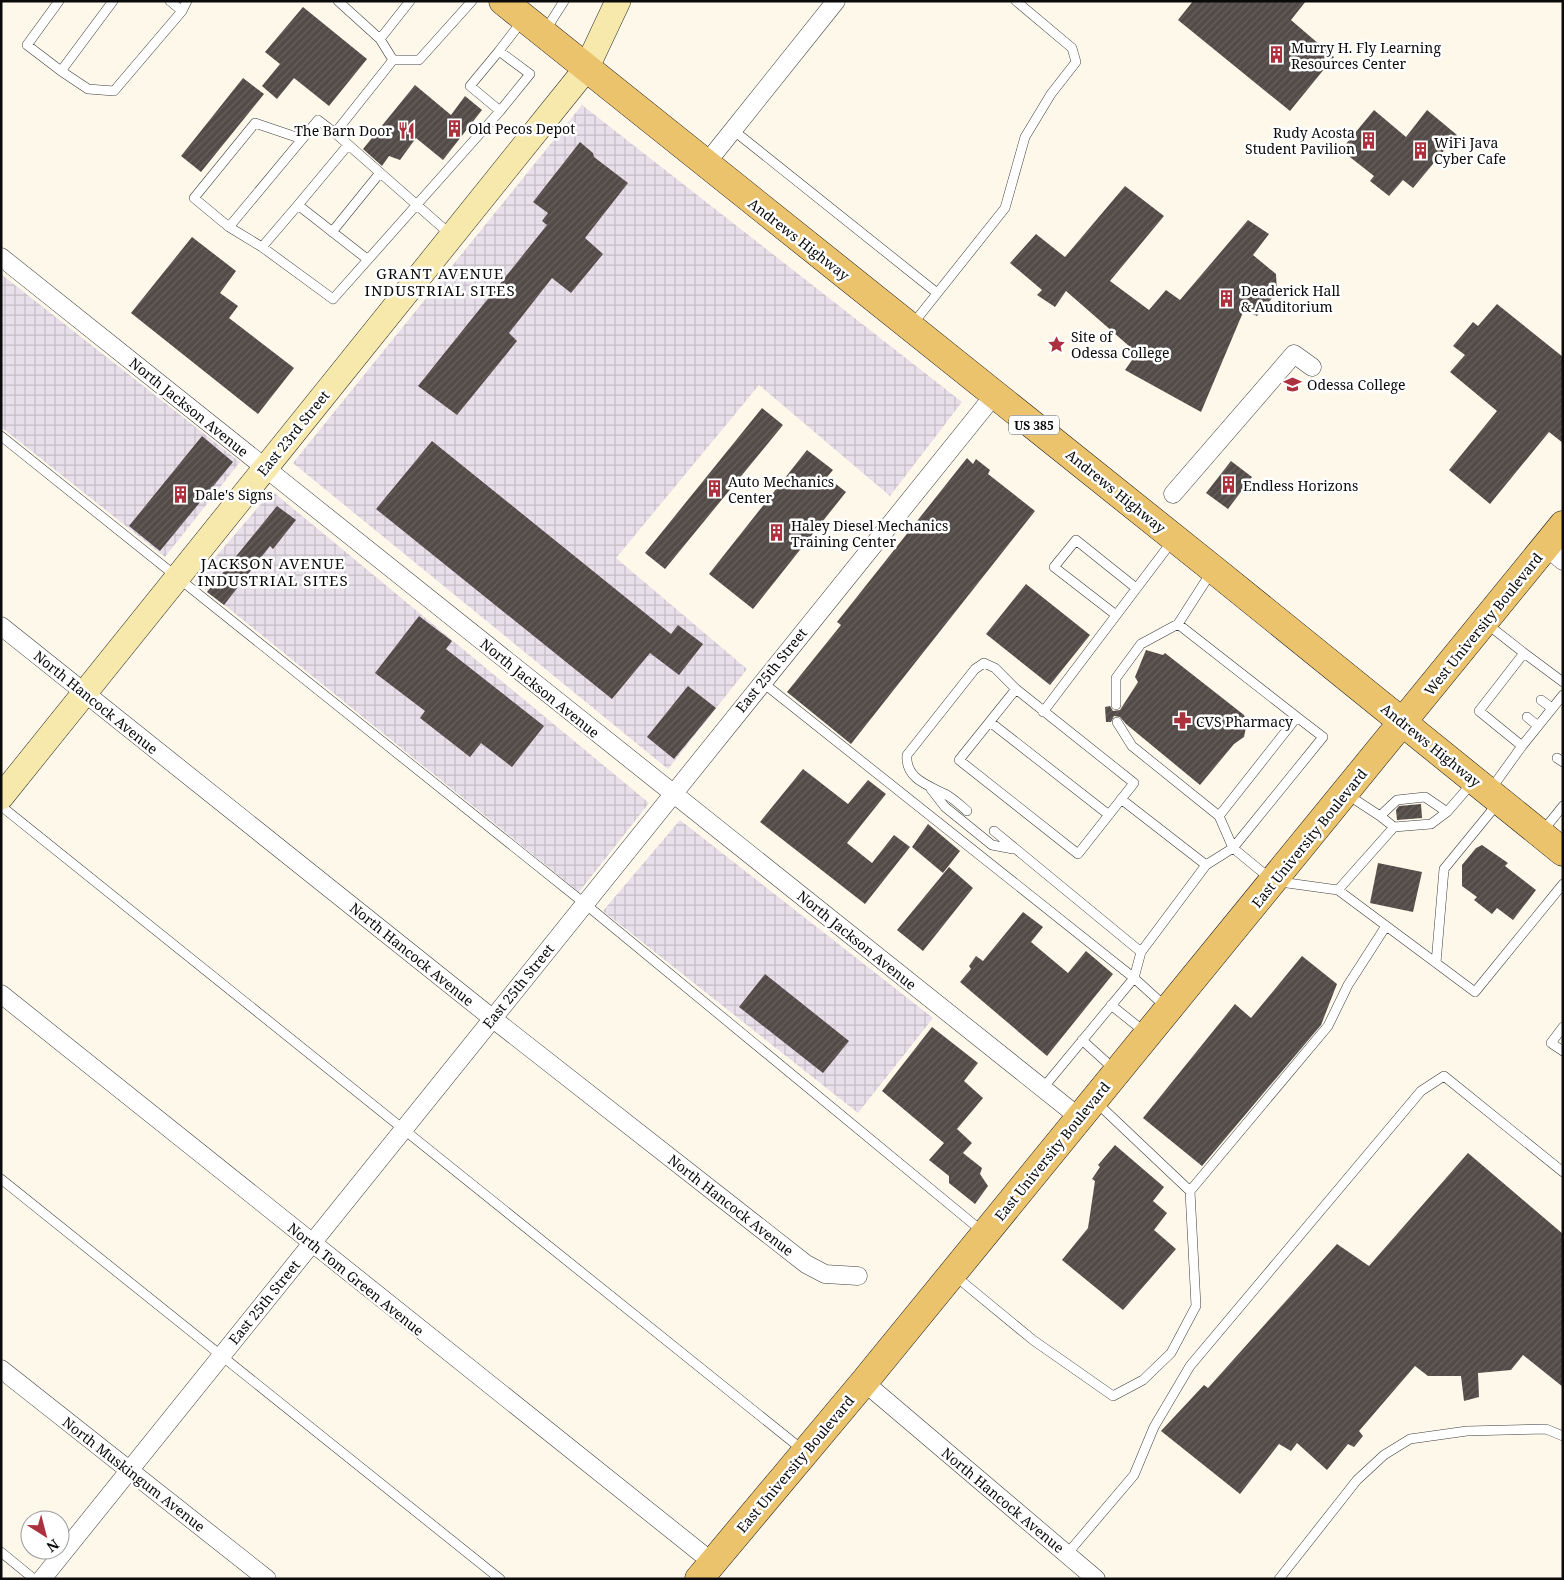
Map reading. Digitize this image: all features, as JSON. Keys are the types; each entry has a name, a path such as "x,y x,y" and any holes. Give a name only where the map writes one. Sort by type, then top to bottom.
{"main road":[{"name":"Andrews Highway","path":"503,1 705,165 995,394 1404,722 1563,852"},
{"name":"West University Boulevard","path":"1404,722 1485,622 1554,554 1563,525"},
{"name":"East University Boulevard","path":"705,1571 864,1382 1404,722"}],"street":[{"name":"East 23rd Street","path":"1,798 586,69 618,1"},
{"path":"705,165 836,1"},
{"name":"North Jackson Avenue","path":"1,257 1042,1088 1087,1109"},
{"path":"1173,494 1294,354 1312,368"},
{"name":"East 25th Street","path":"42,1579 672,793 995,394"},
{"name":"North Hancock Avenue","path":"1,626 492,1018 806,1264 825,1274 858,1276"},
{"name":"North Tom Green Avenue","path":"1,994 311,1243 705,1571"},
{"name":"North Muskingum Avenue","path":"1,1369 267,1579"},
{"name":"North Hancock Avenue","path":"864,1382 1096,1579"}],"lane":[{"path":"59,1 26,44 88,89 114,91 182,10 187,1"},
{"path":"61,71 113,1"},
{"path":"170,1 182,10"},
{"path":"338,1 380,39 393,60"},
{"path":"380,39 410,1"},
{"path":"393,60 420,60 472,1"},
{"path":"500,111 470,86 499,51 564,1"},
{"path":"910,327 1005,208 1025,137 1051,94 1076,62 1072,48 1016,1"},
{"path":"302,139 255,124 194,198 229,227 262,247 333,299 500,111 530,74 499,51"},
{"path":"335,133 393,60"},
{"path":"229,227 318,120 452,236"},
{"path":"733,130 937,293"},
{"path":"262,247 348,145"},
{"path":"332,232 379,174"},
{"path":"298,204 367,259"},
{"path":"1,436 584,903 985,1233"},
{"path":"1043,712 1174,538"},
{"path":"1116,615 1054,567 1076,540 1136,588"},
{"path":"1116,705 1116,678 1141,644 1178,624 1213,569"},
{"path":"1485,622 1563,682"},
{"path":"1042,1088 1134,978 1141,952 1206,866 1233,848 1323,737 1178,624"},
{"path":"1522,746 1479,711 1497,694 1524,653"},
{"path":"1014,849 992,845 945,807 930,789 910,772 906,763 907,754 975,669 984,663 994,668 1043,712 1134,783 1078,854 958,760 1016,689"},
{"path":"762,682 1134,978 1169,1009"},
{"path":"1436,963 1444,869 1488,791 1563,695"},
{"path":"1541,700 1552,708"},
{"path":"1219,816 1297,717"},
{"path":"1527,717 1538,726"},
{"path":"990,722 1109,815"},
{"path":"1117,722 1132,746 1219,816 1233,848 1274,881 1338,890 1475,992 1563,884"},
{"path":"930,789 945,794 967,811"},
{"path":"1345,794 1394,827 1430,824 1448,812 1488,791"},
{"path":"1380,816 1397,800 1425,797 1448,812"},
{"path":"1121,799 1206,866"},
{"path":"1,806 805,1452"},
{"path":"1540,834 1563,806"},
{"path":"1338,890 1394,827"},
{"path":"994,831 1141,952"},
{"path":"952,1273 1033,1340 1113,1396 1144,1380 1171,1353 1196,1306 1190,1191 1328,1026 1348,985 1386,926"},
{"path":"1111,1005 1148,1034"},
{"path":"1563,1027 1551,1043 1563,1052"},
{"path":"1082,1040 1117,1072"},
{"path":"1068,1554 1134,1475 1154,1427 1190,1366 1420,1091 1444,1076 1563,1172"},
{"path":"1087,1109 1190,1191"},
{"path":"1,1179 500,1579"},
{"path":"1279,1579 1357,1480 1384,1455 1410,1439 1467,1431 1546,1429 1563,1436"},
{"path":"1,1552 34,1579"}],"shaded area":[{"path":"582,105 962,402 890,496 759,385 616,558 747,669 668,769 293,463"},
{"path":"1,274 240,462 165,557 1,427"},
{"path":"272,491 649,803 579,892 195,581"},
{"path":"680,820 933,1018 858,1113 603,911"}],"building":[{"name":"Murry H. Fly Learning Resources Center","path":"1193,1 1306,1 1291,20 1334,57 1290,111 1178,20"},
{"path":"303,7 367,59 329,106 294,78 277,99 262,86 280,64 265,52"},
{"path":"243,78 264,94 201,172 181,156"},
{"path":"415,85 451,115 465,96 482,110 443,160 416,138 400,160 389,156 382,166 363,149"},
{"path":"1374,110 1406,137 1427,110 1457,135 1413,188 1403,180 1389,196 1370,181 1374,176 1341,150"},
{"path":"580,142 593,153 594,157 628,183 585,238 603,254 571,293 552,278 509,333 517,341 457,415 418,386 547,225 542,221 548,213 533,202"},
{"name":"Deaderick Hall & Auditorium","path":"1125,186 1164,216 1110,281 1149,310 1166,290 1180,300 1248,220 1269,234 1253,255 1276,274 1277,292 1257,316 1244,310 1201,412 1125,370 1137,353 1066,291 1055,307 1037,295 1042,290 1010,263 1036,234 1065,257"},
{"path":"192,237 236,271 220,293 238,306 229,318 294,368 258,414 131,313"},
{"path":"1497,304 1563,357 1563,443 1549,432 1490,504 1449,470 1497,411 1450,372 1465,355 1453,346 1473,322 1478,326"},
{"name":"Auto Mechanics Center","path":"762,408 783,425 665,569 645,553"},
{"name":"Dale's Signs","path":"202,436 233,462 160,551 129,526"},
{"path":"432,441 671,634 678,625 703,644 679,675 650,653 612,699 376,509"},
{"name":"Haley Diesel Mechanics Training Center","path":"807,450 833,470 827,477 846,492 753,609 709,574"},
{"path":"967,458 973,464 976,459 990,470 988,474 1035,511 851,744 787,692 841,625 837,622"},
{"name":"Endless Horizons","path":"1231,461 1252,477 1228,509 1206,493"},
{"path":"277,506 296,520 273,549 270,546 224,605 207,592"},
{"path":"1026,584 1090,635 1050,685 986,634"},
{"path":"419,616 452,641 446,649 544,726 512,767 481,743 470,757 420,718 425,711 375,673"},
{"name":"CVS Pharmacy","path":"1146,650 1163,655 1165,653 1244,715 1247,722 1244,737 1234,744 1200,785 1120,717 1114,716 1111,722 1106,722 1105,707 1110,706 1113,711 1120,710 1138,682 1135,677"},
{"path":"688,686 716,708 674,759 647,737"},
{"path":"803,769 848,804 868,780 886,794 847,843 872,863 894,835 910,847 865,904 760,822"},
{"path":"1421,804 1422,818 1397,820 1396,810 1399,806"},
{"path":"928,824 960,851 943,873 912,847"},
{"path":"1482,845 1508,863 1505,866 1536,890 1513,920 1497,908 1492,914 1474,900 1477,897 1462,886 1462,865 1476,848"},
{"path":"1378,863 1422,872 1413,912 1370,903"},
{"path":"949,867 973,888 923,951 897,930"},
{"path":"1023,912 1043,927 1031,942 1068,973 1086,951 1113,974 1047,1056 960,982 971,969 969,966 976,956 983,961"},
{"path":"1302,956 1337,984 1321,1025 1202,1166 1143,1118 1235,1004 1251,1018"},
{"path":"765,974 849,1041 823,1073 739,1007"},
{"path":"932,1027 978,1063 964,1081 983,1098 957,1129 972,1143 963,1153 982,1168 980,1174 988,1186 975,1204 949,1183 949,1176 929,1160 944,1143 882,1091"},
{"path":"1115,1145 1164,1187 1153,1201 1167,1213 1154,1230 1176,1249 1123,1310 1062,1260 1088,1228 1095,1181 1092,1179 1100,1167 1098,1165"},
{"path":"1468,1153 1563,1234 1563,1387 1523,1355 1511,1370 1478,1373 1479,1397 1464,1401 1461,1376 1428,1376 1415,1366 1359,1431 1363,1436 1354,1447 1348,1444 1327,1470 1297,1443 1291,1451 1279,1444 1240,1494 1161,1431 1204,1385 1208,1388 1337,1244 1369,1266"}],"place":[{"name":"Murry H. Fly Learning Resources Center","path":"1277,55"},
{"name":"Old Pecos Depot","path":"454,128"},
{"name":"The Barn Door","path":"406,130"},
{"name":"Rudy Acosta Student Pavilion","path":"1369,140"},
{"name":"WiFi Java Cyber Cafe","path":"1420,150"},
{"name":"Deaderick Hall & Auditorium","path":"1227,298"},
{"name":"Site of Odessa College","path":"1057,344"},
{"name":"Odessa College","path":"1293,384"},
{"name":"Endless Horizons","path":"1229,485"},
{"name":"Auto Mechanics Center","path":"714,489"},
{"name":"Dale's Signs","path":"181,494"},
{"name":"Haley Diesel Mechanics Training Center","path":"777,533"},
{"name":"CVS Pharmacy","path":"1182,721"}],"district":[{"name":"GRANT AVENUE INDUSTRIAL SITES","path":"440,282"},
{"name":"JACKSON AVENUE INDUSTRIAL SITES","path":"273,572"}]}
